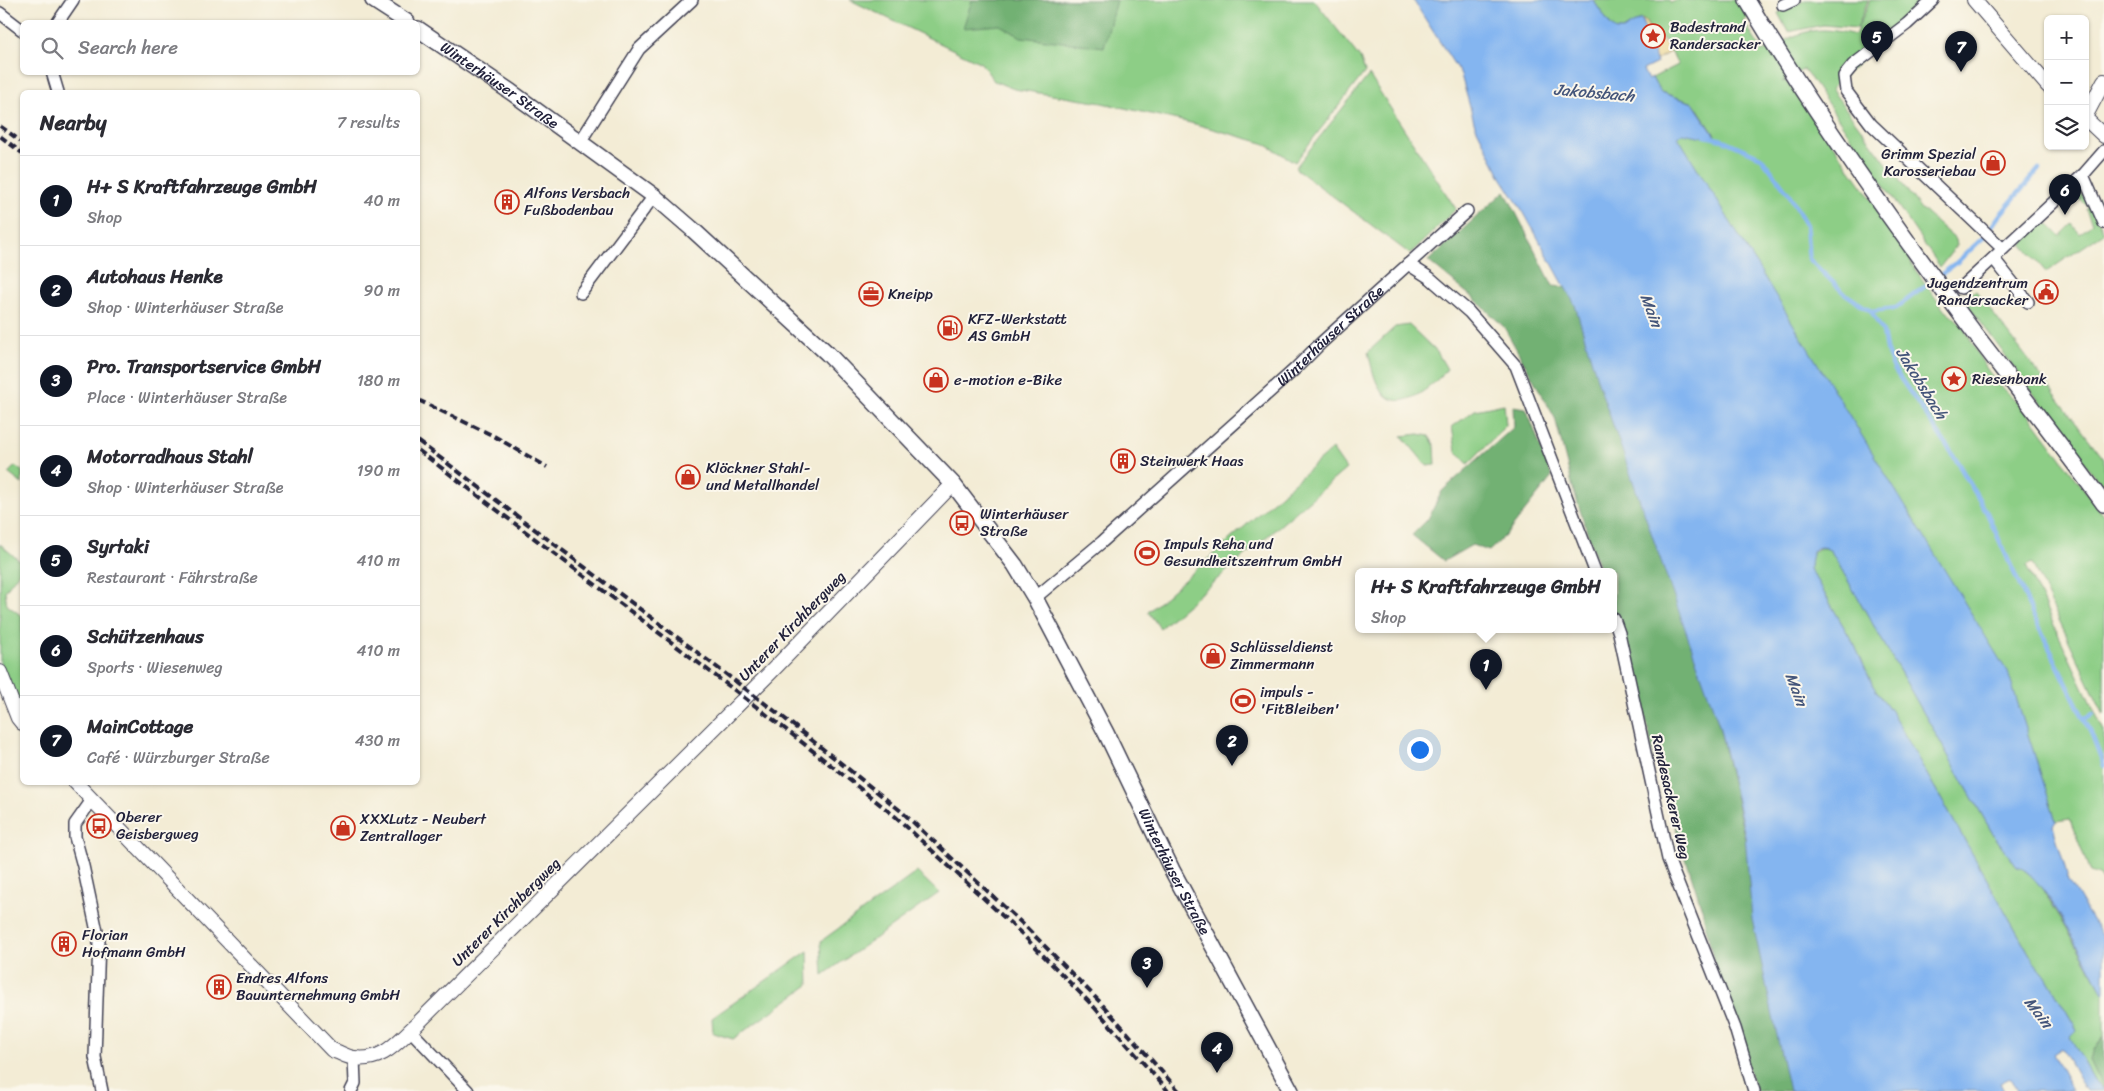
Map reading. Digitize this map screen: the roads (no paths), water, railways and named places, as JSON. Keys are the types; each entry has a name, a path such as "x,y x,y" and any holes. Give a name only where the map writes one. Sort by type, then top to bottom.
{"main road":[{"path":"374,0 404,20"},
{"path":"1747,0 1793,76 1846,155 1930,272 2104,504"},
{"name":"Winterhäuser Straße","path":"420,30 511,92 654,196 827,353 954,484 1015,565 1035,598 1106,734 1172,870 1291,1091"}],"street":[{"path":"59,20 73,0"},
{"path":"580,142 639,49 692,0"},
{"path":"1783,5 1794,0"},
{"path":"1934,0 1907,24 1853,65 1844,76 1846,91 1871,124 1976,221 2003,249"},
{"path":"1975,0 2044,81"},
{"path":"0,13 20,28"},
{"path":"53,75 57,90"},
{"path":"2089,110 2104,81"},
{"path":"2089,122 2104,136"},
{"path":"1960,288 1994,259 2083,174 2104,151"},
{"path":"2083,174 2104,223"},
{"path":"581,293 654,196"},
{"name":"Winterhäuser Straße","path":"1035,598 1102,542 1280,383 1467,211"},
{"path":"1994,259 2028,302"},
{"path":"1408,264 1430,278 1469,312 1516,366 1594,568"},
{"name":"Unterer Kirchbergweg","path":"78,785 332,1050 354,1058 374,1056 389,1051 770,673 954,484"},
{"name":"Randesackerer Weg","path":"1617,627 1668,859 1735,1028 1754,1091"},
{"path":"0,672 20,721"},
{"path":"92,800 75,824 75,837 99,940 95,1057 102,1091"},
{"path":"410,1030 468,1091"},
{"path":"351,1091 355,1083 354,1058"}],"water":[{"name":"Main","path":"1413,0 1593,0 1611,26 1616,30 1623,30 1641,19 1657,63 1643,70 1648,80 1652,78 1660,92 1693,103 1715,136 1710,138 1682,133 1678,137 2008,673 2056,821 2053,826 2069,881 2104,940 2104,994 2077,944 2051,902 2027,872 2017,867 1993,834 1831,551 1821,547 1817,548 1812,554 1810,569 1855,646 1873,686 1891,711 2034,962 2045,975 2075,1026 2077,1030 2070,1037 2094,1080 2104,1091 2086,1091 2062,1048 2053,1054 2073,1091 2017,1091 2010,1078 2000,1083 2004,1091 1789,1091 1752,919 1745,835 1719,725 1599,385 1575,305 1524,213 1502,179 1475,125 1461,75"}],"waterway":[{"name":"Jakobsbach","path":"1705,136 1723,140 1761,157 1789,194 1806,225 1809,259 1844,293 1871,311 1883,332 1886,349 1894,369 1952,453 1987,513 2036,621 2092,735 2104,766"},
{"path":"1871,311 1896,308 1955,264 1985,236 1999,216 2039,169"},
{"path":"2084,719 2093,714"}],"railway":[{"path":"0,126 20,141"},
{"path":"0,136 20,151"},
{"path":"420,401 492,435 547,467"},
{"path":"420,443 784,718 901,811 1026,927 1100,1002 1179,1091"},
{"path":"420,452 779,724 896,817 1022,934 1094,1007 1168,1091"}],"place":[{"name":"Badestrand Randersacker","path":"1653,36"},
{"name":"Syrtaki","path":"1877,62"},
{"name":"MainCottage","path":"1961,72"},
{"name":"Grimm Spezial Karosseriebau","path":"1993,163"},
{"name":"Alfons Versbach Fußbodenbau","path":"507,202"},
{"name":"Schützenhaus","path":"2065,215"},
{"name":"Jugendzentrum Randersacker","path":"2046,292"},
{"name":"Kneipp","path":"871,294"},
{"name":"KFZ-Werkstatt AS GmbH","path":"950,328"},
{"name":"Riesenbank","path":"1954,379"},
{"name":"e-motion e-Bike","path":"936,380"},
{"name":"Steinwerk Haas","path":"1123,461"},
{"name":"Klöckner Stahl- und Metallhandel","path":"688,477"},
{"name":"Winterhäuser Straße","path":"962,523"},
{"name":"Impuls Reha und Gesundheitszentrum GmbH","path":"1147,553"},
{"name":"Schlüsseldienst Zimmermann","path":"1213,656"},
{"name":"H+ S Kraftfahrzeuge GmbH","path":"1486,690"},
{"name":"impuls - 'FitBleiben'","path":"1243,701"},
{"name":"Autohaus Henke","path":"1232,766"},
{"name":"Oberer Geisbergweg","path":"99,826"},
{"name":"XXXLutz - Neubert Zentrallager","path":"343,828"},
{"name":"Florian Hofmann GmbH","path":"64,944"},
{"name":"Endres Alfons Bauunternehmung GmbH","path":"219,987"},
{"name":"Pro. Transportservice GmbH","path":"1147,988"},
{"name":"Motorradhaus Stahl","path":"1217,1073"}]}
